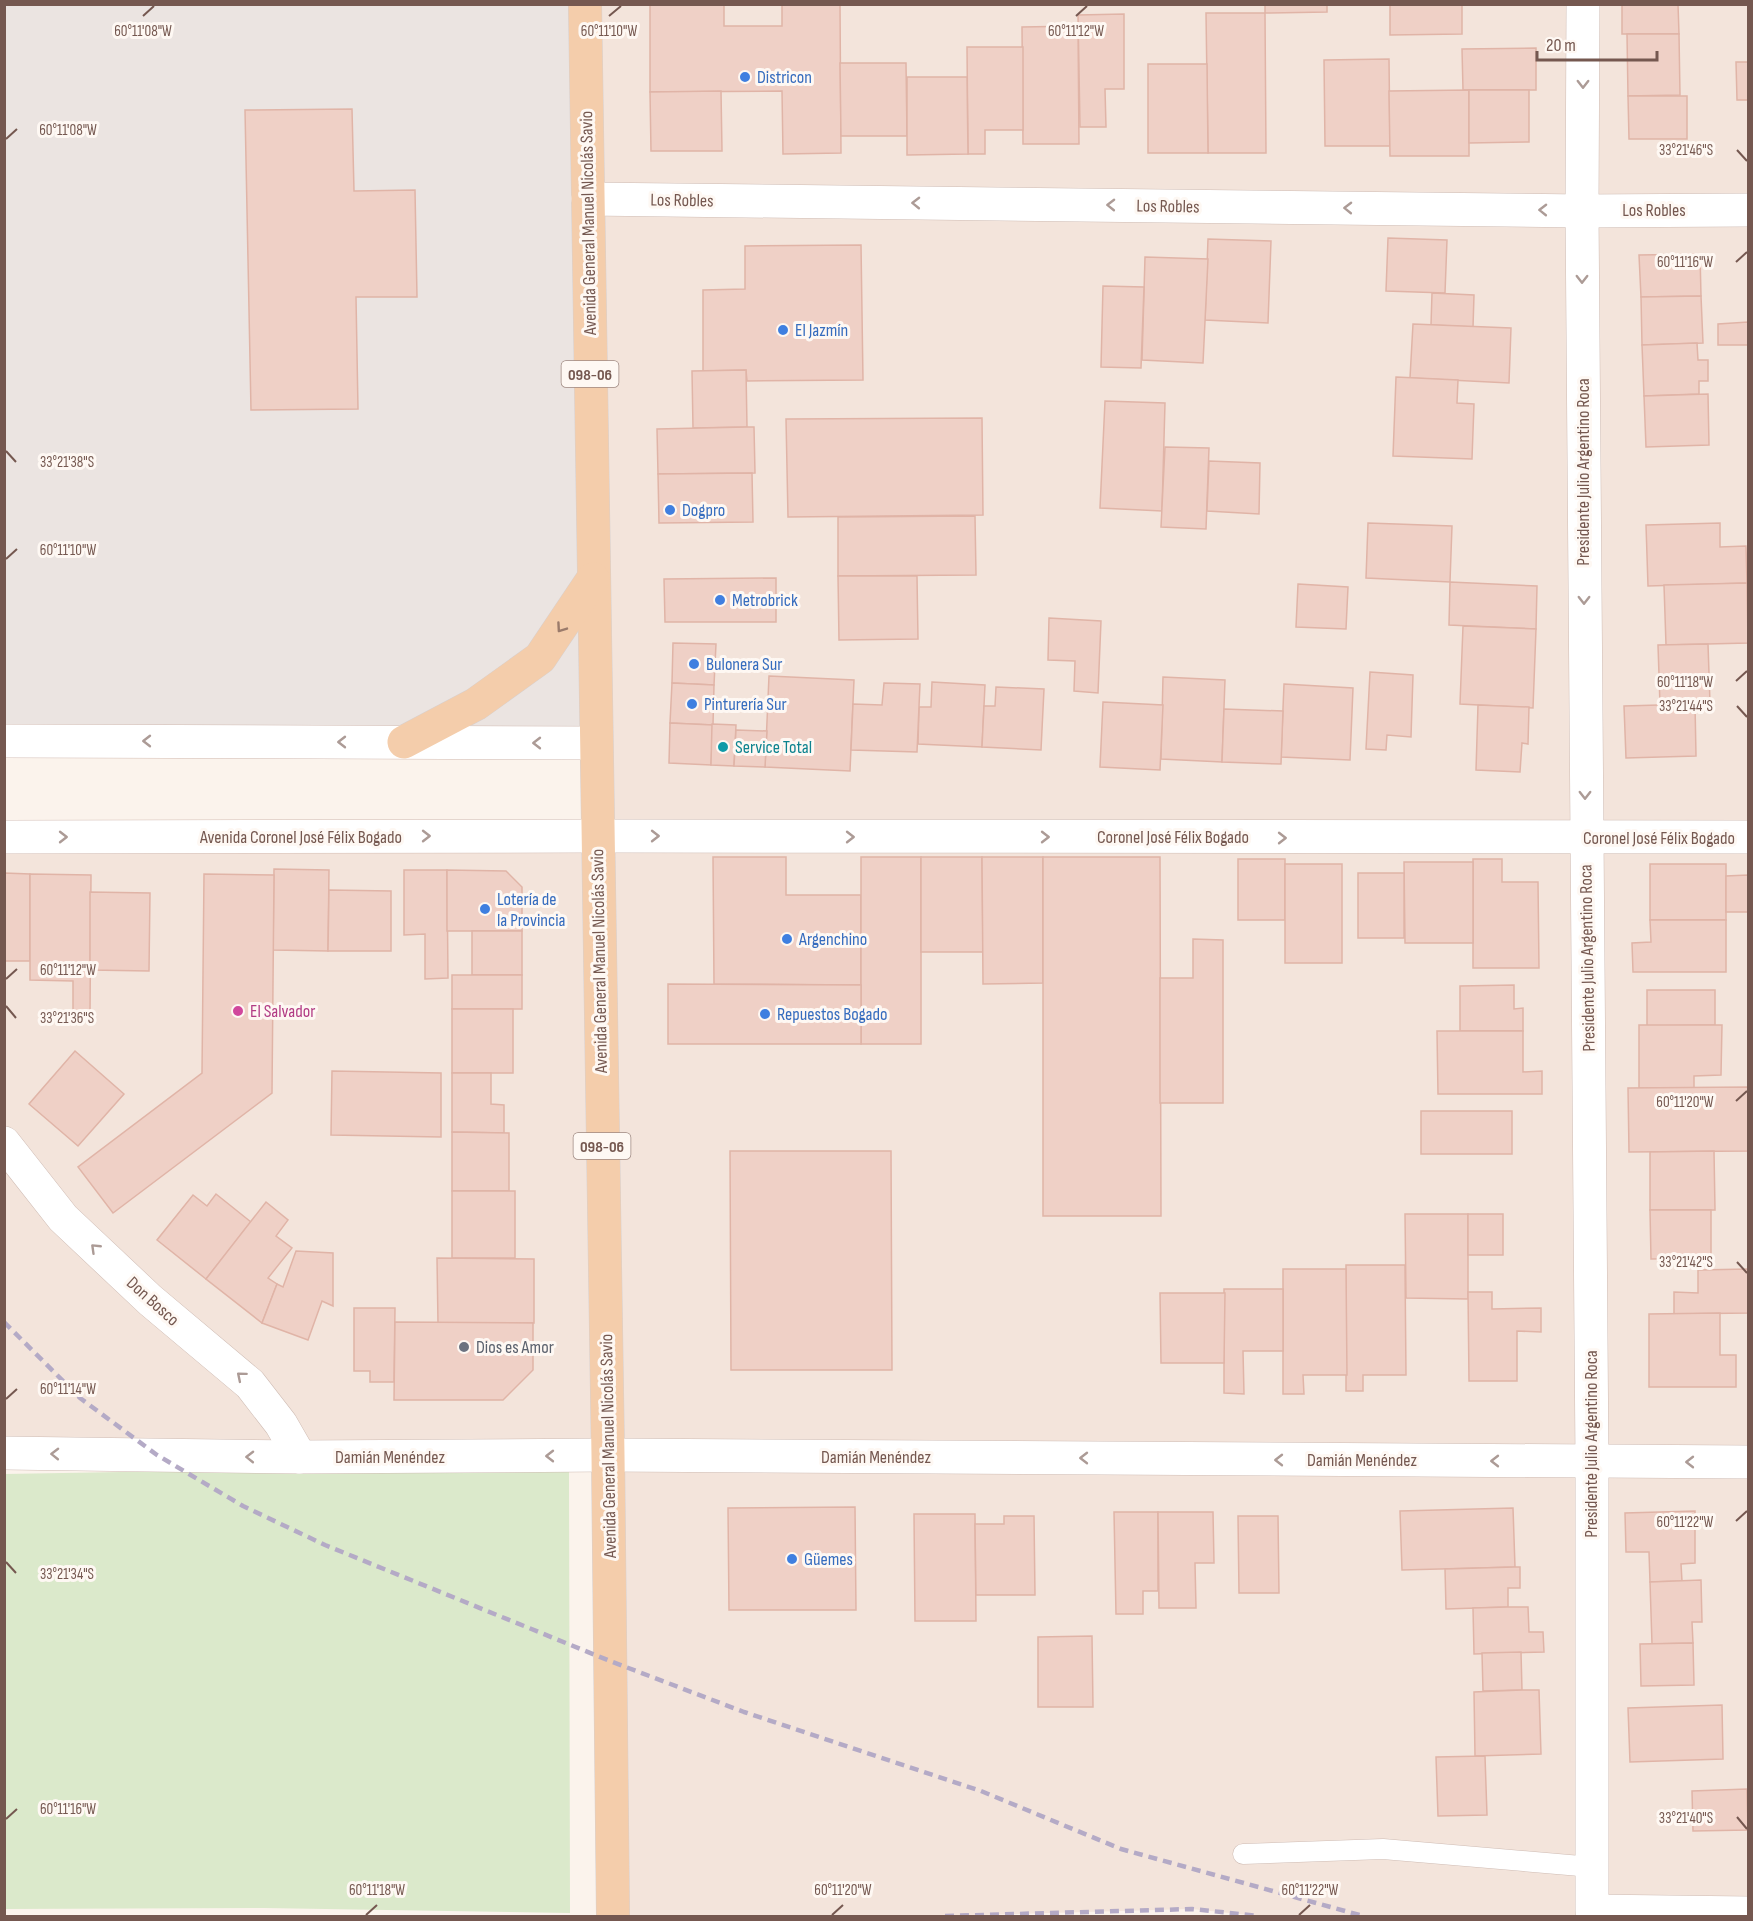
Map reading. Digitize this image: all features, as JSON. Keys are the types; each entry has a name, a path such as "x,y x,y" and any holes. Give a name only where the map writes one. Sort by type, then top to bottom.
{"main road":[{"name":"Avenida General Manuel Nicolás Savio","path":"585,4 613,1917"},
{"path":"404,742 476,704 540,658 593,579"}],"street":[{"name":"Presidente Julio Argentino Roca","path":"1583,4 1582,211 1592,1461 1592,1911 1749,1913"},
{"name":"Los Robles","path":"588,199 1582,211 1749,210"},
{"path":"4,741 596,743"},
{"name":"Coronel José Félix Bogado","path":"597,836 1749,837"},
{"name":"Avenida Coronel José Félix Bogado","path":"4,837 597,836"},
{"name":"Don Bosco","path":"4,1143 63,1218 150,1300 250,1384 281,1424 300,1458"},
{"name":"Damián Menéndez","path":"4,1453 300,1458 608,1455 1749,1462"}],"lane":[{"path":"1243,1854 1383,1849 1592,1867"}],"shaded area":[{"path":"5,5 585,5 595,743 5,741"},
{"path":"585,5 1748,5 1748,1916 1259,1916 1191,1909 945,1916 613,1916 608,1455 5,1453 5,837 597,836"}],"green space":[{"path":"180,1471 569,1472 570,1913 264,1908 5,1909 4,1474"}],"building":[{"name":"Districon","path":"650,4 724,4 724,26 782,26 782,4 840,4 841,153 783,154 782,91 650,92"},
{"path":"1265,4 1327,4 1327,12 1265,13"},
{"path":"1390,4 1462,4 1462,34 1390,35"},
{"path":"1622,4 1678,4 1679,34 1622,34"},
{"path":"1206,13 1265,13 1266,153 1208,153"},
{"path":"1124,14 1124,89 1105,89 1106,127 1080,127 1078,15"},
{"path":"1078,26 1079,144 1023,144 1022,27"},
{"path":"1627,34 1679,34 1680,95 1628,96"},
{"path":"967,47 1023,47 1023,130 985,130 985,154 968,154"},
{"path":"1536,48 1536,90 1463,90 1462,49"},
{"path":"1389,59 1390,146 1325,146 1324,60"},
{"path":"1736,62 1748,62 1748,100 1737,100"},
{"path":"840,63 906,63 907,136 841,136"},
{"path":"1148,64 1207,64 1208,153 1148,153"},
{"path":"907,77 967,77 968,154 907,155"},
{"path":"1469,90 1469,156 1390,156 1389,91"},
{"path":"1469,90 1529,90 1529,142 1469,143"},
{"path":"721,91 722,151 651,151 650,92"},
{"path":"1628,96 1687,96 1687,139 1629,139"},
{"path":"352,109 354,191 415,190 417,297 356,297 358,409 251,410 245,110"},
{"path":"1388,238 1447,240 1445,293 1386,291"},
{"path":"1208,239 1271,241 1268,323 1205,320"},
{"name":"El Jazmín","path":"861,245 863,380 747,381 746,370 703,371 703,290 745,289 745,246"},
{"path":"1700,254 1701,296 1641,297 1639,255"},
{"path":"1145,257 1208,259 1203,363 1142,360"},
{"path":"1103,286 1144,287 1141,368 1101,367"},
{"path":"1432,293 1474,295 1473,327 1431,325"},
{"path":"1701,296 1703,343 1642,345 1641,297"},
{"path":"1748,322 1748,345 1718,345 1718,324"},
{"path":"1413,324 1511,328 1509,383 1410,378"},
{"path":"1697,343 1698,360 1708,360 1708,381 1699,381 1699,394 1644,396 1642,345"},
{"path":"746,370 747,427 693,428 692,371"},
{"path":"1396,377 1458,380 1457,403 1474,404 1472,459 1393,456"},
{"path":"1708,394 1709,445 1646,447 1644,396"},
{"path":"1105,401 1165,403 1162,511 1100,508"},
{"path":"982,418 983,515 788,517 786,419"},
{"path":"754,427 755,473 658,474 657,429"},
{"path":"1165,447 1209,448 1206,529 1161,527"},
{"path":"1209,461 1260,463 1259,514 1207,511"},
{"path":"752,473 753,522 659,523 658,474"},
{"path":"975,516 976,575 838,576 838,517"},
{"path":"1368,523 1452,526 1450,582 1366,578"},
{"path":"1720,523 1720,547 1746,546 1747,583 1648,586 1646,525"},
{"path":"838,576 917,576 918,639 839,640"},
{"name":"Metrobrick","path":"776,578 776,622 665,622 664,579"},
{"path":"1450,582 1537,586 1536,629 1449,625"},
{"path":"1747,583 1748,643 1666,645 1664,585"},
{"path":"1298,584 1348,587 1346,629 1296,627"},
{"path":"1049,618 1101,621 1098,693 1074,691 1075,661 1048,660"},
{"path":"1463,626 1536,629 1533,708 1460,704"},
{"name":"Bulonera Sur","path":"673,643 716,644 714,685 672,683"},
{"path":"1708,644 1710,703 1660,705 1658,645"},
{"path":"1370,672 1413,675 1411,737 1387,735 1386,750 1366,749"},
{"path":"769,676 854,680 850,771 765,767"},
{"path":"1163,677 1225,680 1222,762 1161,759"},
{"path":"932,682 985,685 982,747 918,744 919,707 931,707"},
{"name":"Pinturería Sur","path":"672,683 714,685 713,725 670,723"},
{"path":"884,683 920,684 917,752 851,750 853,704 882,705"},
{"path":"1284,684 1353,688 1350,760 1281,757"},
{"path":"996,687 1044,689 1041,750 982,747 984,706 995,706"},
{"path":"1103,702 1163,705 1160,770 1100,767"},
{"path":"1695,704 1696,756 1626,758 1624,706"},
{"path":"1478,705 1529,707 1528,744 1522,743 1520,772 1476,770"},
{"path":"1224,709 1283,711 1281,764 1222,762"},
{"path":"670,723 713,725 711,765 669,763"},
{"name":"Service Total","path":"712,724 736,725 734,766 711,765"},
{"path":"736,730 767,731 765,767 734,766"},
{"name":"Argenchino","path":"713,857 786,857 786,895 861,895 861,985 714,984"},
{"path":"861,857 921,857 921,1044 861,1044"},
{"path":"921,857 982,857 983,952 921,952"},
{"path":"982,857 1043,857 1043,983 983,984"},
{"path":"1043,857 1160,857 1161,1216 1043,1216"},
{"path":"1238,859 1285,859 1285,920 1238,920"},
{"path":"1473,859 1502,859 1502,882 1538,882 1539,968 1473,968"},
{"path":"1404,862 1473,862 1473,943 1405,943"},
{"path":"1285,864 1342,864 1342,963 1285,963"},
{"path":"1650,864 1726,864 1726,920 1650,920"},
{"path":"274,869 329,870 328,951 273,950"},
{"path":"404,870 447,870 448,978 425,979 425,934 404,935"},
{"name":"Lotería de la Provincia","path":"447,870 506,871 522,887 522,931 447,931"},
{"path":"4,873 30,874 30,961 4,961"},
{"path":"1358,873 1404,873 1404,938 1358,938"},
{"path":"30,874 91,875 90,1014 73,1013 73,981 30,980"},
{"name":"El Salvador","path":"204,874 274,875 272,1093 113,1213 78,1167 202,1073"},
{"path":"1748,875 1748,912 1726,912 1726,876"},
{"path":"329,890 391,891 391,951 328,951"},
{"path":"90,892 150,893 149,971 90,970"},
{"path":"1650,920 1726,920 1726,972 1633,972 1632,943 1651,942"},
{"path":"472,931 522,931 522,975 472,975"},
{"path":"1193,939 1223,940 1223,1103 1160,1103 1160,978 1193,978"},
{"path":"452,975 522,975 522,1009 452,1009"},
{"name":"Repuestos Bogado","path":"668,984 861,985 861,1044 668,1044"},
{"path":"1514,985 1514,1009 1523,1008 1523,1031 1460,1031 1460,986"},
{"path":"1647,990 1715,990 1715,1025 1647,1026"},
{"path":"452,1009 513,1009 513,1073 452,1073"},
{"path":"1639,1025 1722,1025 1721,1075 1694,1076 1694,1088 1639,1088"},
{"path":"1437,1031 1523,1031 1523,1072 1542,1071 1542,1094 1438,1094"},
{"path":"75,1051 124,1094 78,1146 29,1104"},
{"path":"332,1071 441,1073 441,1137 331,1135"},
{"path":"452,1073 491,1073 491,1104 504,1105 504,1133 452,1132"},
{"path":"1748,1087 1748,1151 1629,1152 1628,1088"},
{"path":"1421,1111 1512,1111 1512,1154 1421,1154"},
{"path":"452,1132 509,1133 509,1191 452,1191"},
{"path":"730,1151 891,1151 892,1370 731,1370"},
{"path":"1714,1151 1715,1210 1650,1210 1650,1152"},
{"path":"452,1191 515,1191 515,1258 452,1258"},
{"path":"216,1194 251,1222 206,1279 157,1240 193,1195 207,1206"},
{"path":"266,1202 288,1220 276,1236 292,1248 268,1278 277,1284 262,1323 206,1279"},
{"path":"1650,1210 1711,1210 1711,1258 1651,1259"},
{"path":"1405,1214 1468,1214 1468,1299 1406,1298"},
{"path":"1468,1214 1503,1214 1503,1255 1468,1255"},
{"path":"296,1251 333,1253 333,1306 322,1301 308,1340 262,1323 277,1284 283,1287"},
{"path":"437,1258 534,1259 534,1323 438,1323"},
{"path":"1346,1265 1405,1265 1406,1375 1363,1375 1363,1391 1346,1391"},
{"path":"1283,1269 1346,1269 1347,1375 1303,1375 1304,1394 1283,1394"},
{"path":"1748,1269 1748,1313 1674,1314 1674,1292 1698,1293 1698,1270"},
{"path":"1224,1289 1283,1289 1283,1351 1243,1351 1244,1394 1224,1393"},
{"path":"1468,1292 1492,1292 1492,1309 1541,1308 1541,1332 1517,1331 1517,1381 1469,1381"},
{"path":"1160,1293 1225,1293 1224,1363 1161,1363"},
{"path":"354,1308 395,1308 394,1382 370,1382 370,1371 354,1371"},
{"path":"1720,1313 1720,1355 1736,1355 1736,1387 1649,1387 1649,1314"},
{"name":"Dios es Amor","path":"395,1322 533,1323 533,1370 503,1400 394,1400"},
{"name":"Güemes","path":"855,1507 856,1610 729,1610 728,1508"},
{"path":"1513,1508 1515,1567 1402,1570 1400,1511"},
{"path":"1695,1511 1695,1563 1681,1564 1682,1581 1650,1582 1649,1552 1626,1552 1625,1513"},
{"path":"1114,1512 1158,1512 1158,1591 1143,1591 1143,1614 1116,1614"},
{"path":"1158,1512 1213,1512 1214,1563 1195,1563 1196,1608 1159,1608"},
{"path":"914,1514 975,1514 976,1621 915,1621"},
{"path":"1004,1516 1034,1516 1035,1595 976,1595 975,1524 1004,1524"},
{"path":"1238,1516 1278,1516 1279,1593 1239,1593"},
{"path":"1520,1567 1520,1588 1508,1588 1508,1607 1446,1609 1445,1569"},
{"path":"1701,1580 1702,1622 1692,1622 1693,1643 1652,1644 1650,1582"},
{"path":"1528,1607 1529,1632 1543,1632 1544,1652 1474,1654 1473,1608"},
{"path":"1092,1636 1093,1707 1038,1707 1038,1637"},
{"path":"1693,1643 1694,1685 1641,1686 1640,1644"},
{"path":"1521,1652 1522,1690 1483,1691 1482,1653"},
{"path":"1539,1690 1541,1754 1475,1756 1474,1692"},
{"path":"1722,1705 1723,1759 1630,1762 1628,1708"},
{"path":"1485,1756 1487,1815 1438,1816 1436,1757"},
{"path":"1747,1789 1748,1830 1693,1831 1692,1791"}],"railway":[{"path":"4,1322 80,1398 157,1455 243,1506 325,1545 610,1661 744,1712 981,1791 1121,1849 1363,1916"},
{"path":"945,1916 1192,1909 1259,1916"}],"place":[{"name":"Districon","path":"745,77"},
{"name":"El Jazmín","path":"783,330"},
{"name":"Dogpro","path":"670,510"},
{"name":"Metrobrick","path":"720,600"},
{"name":"Bulonera Sur","path":"694,664"},
{"name":"Pinturería Sur","path":"692,704"},
{"name":"Service Total","path":"723,747"},
{"name":"Lotería de la Provincia","path":"485,909"},
{"name":"Argenchino","path":"787,939"},
{"name":"El Salvador","path":"238,1011"},
{"name":"Repuestos Bogado","path":"765,1014"},
{"name":"Dios es Amor","path":"464,1347"},
{"name":"Güemes","path":"792,1559"}]}
